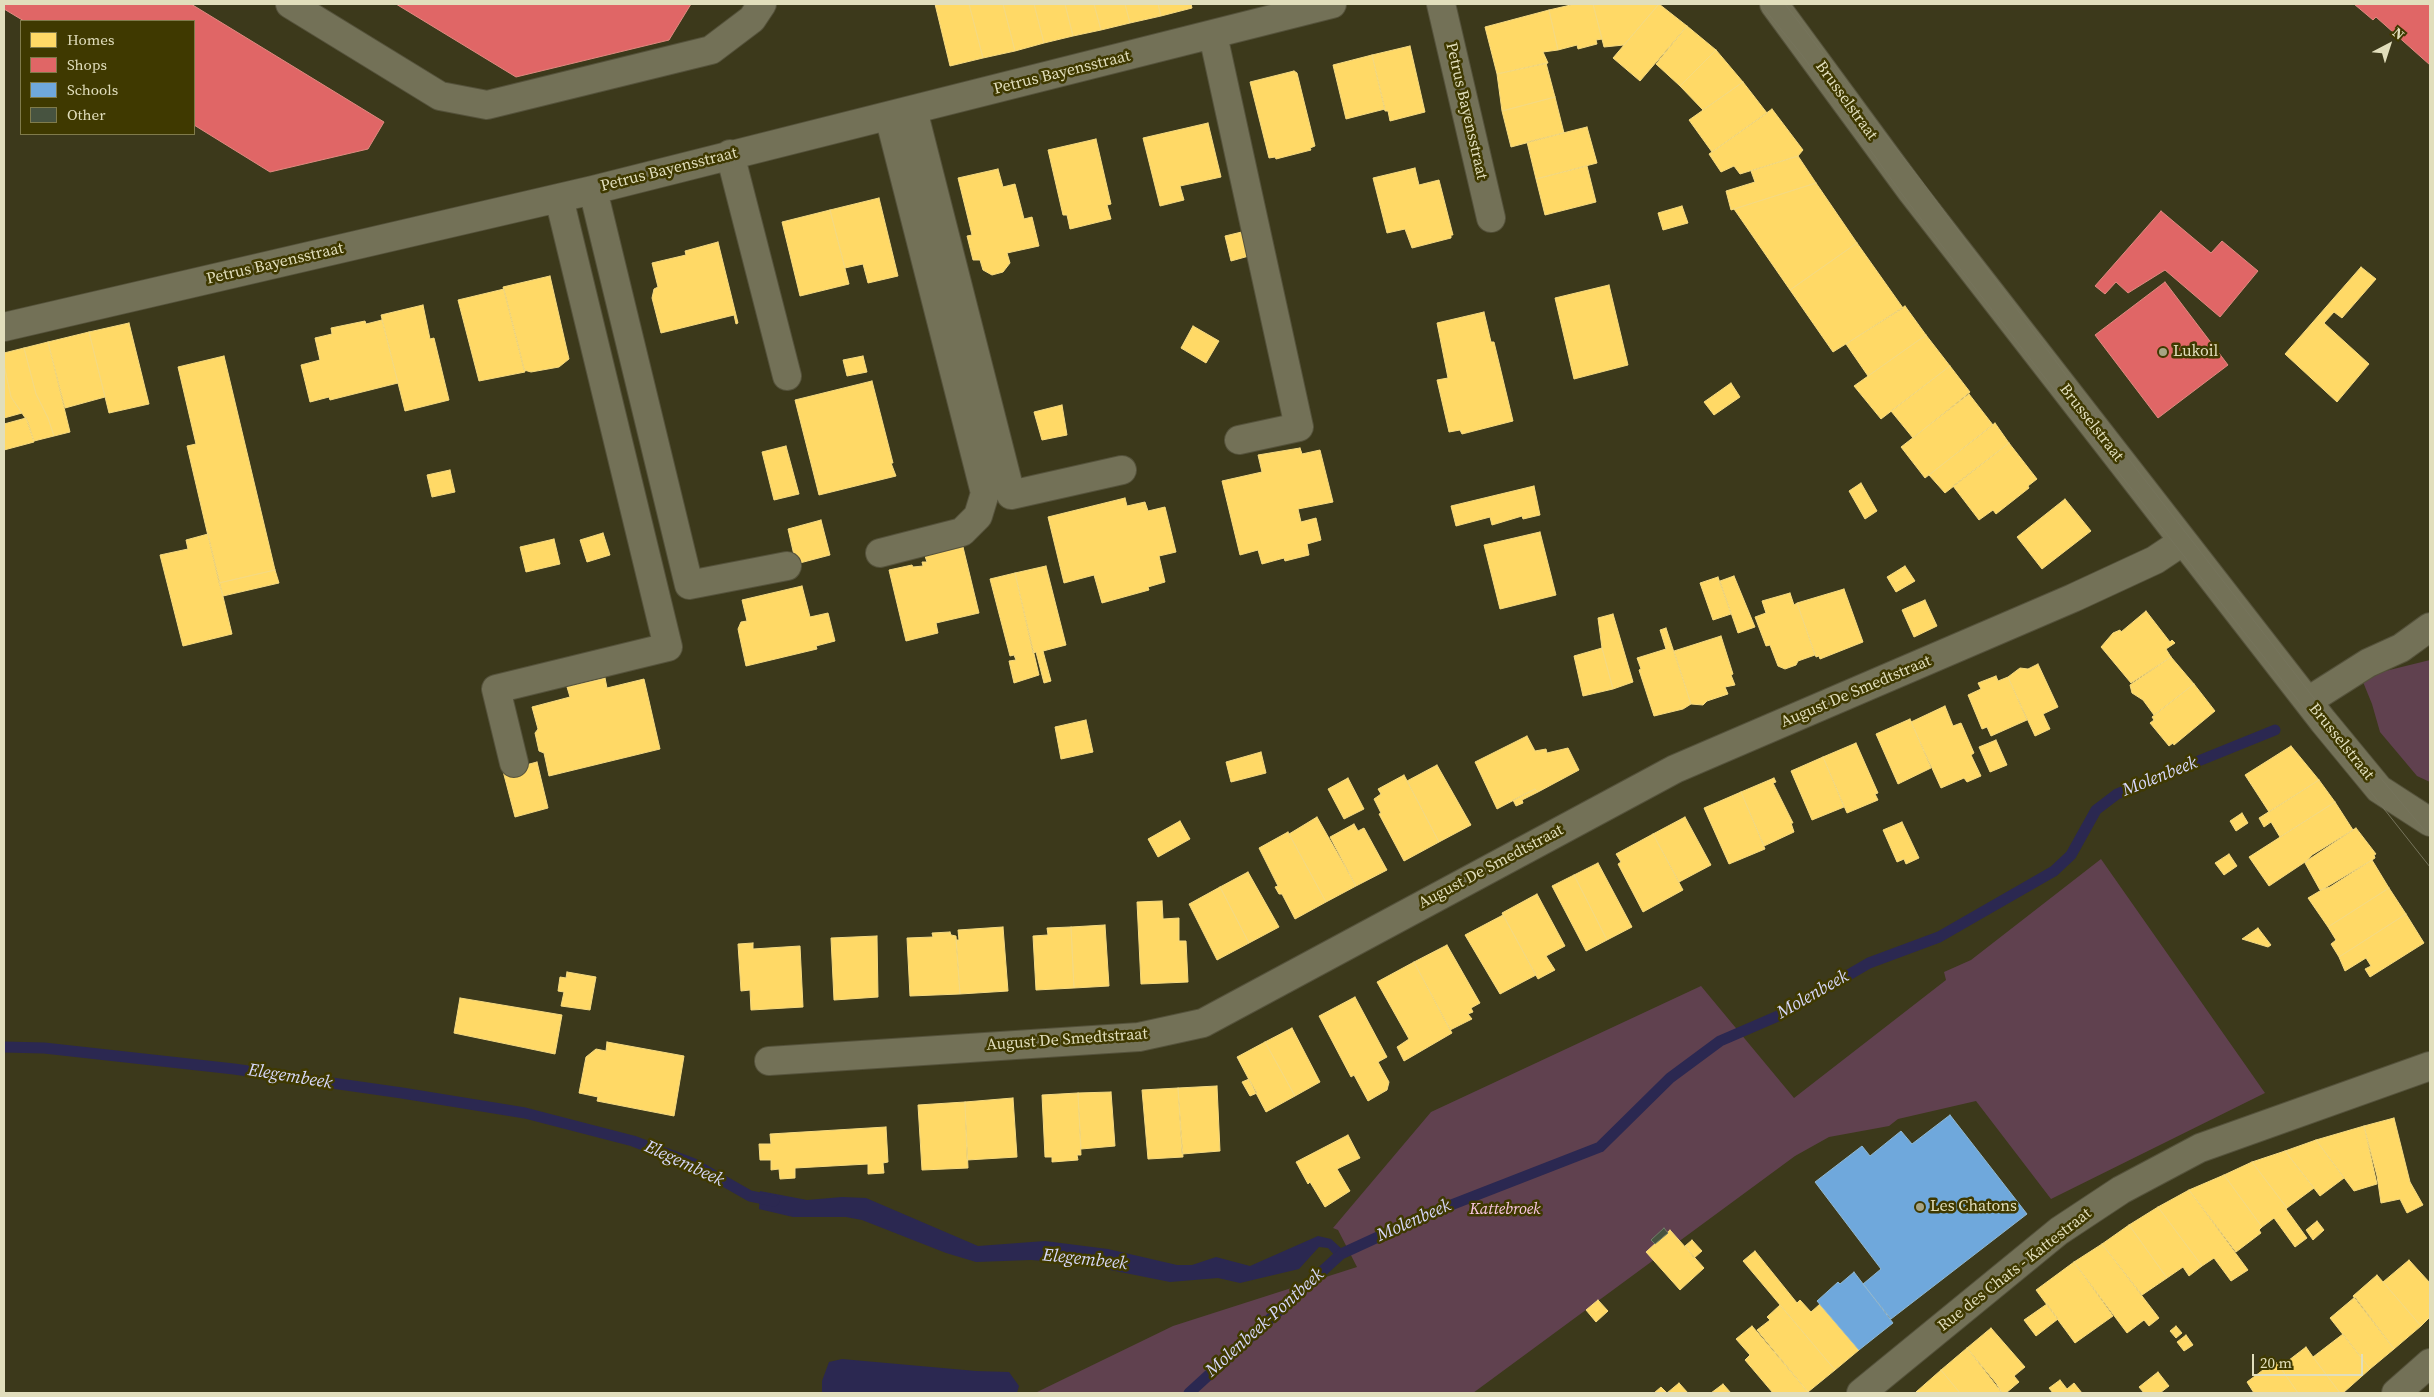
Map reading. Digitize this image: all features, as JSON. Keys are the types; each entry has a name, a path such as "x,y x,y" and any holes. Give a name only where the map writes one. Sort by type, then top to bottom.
{"street":[{"path":"290,4 440,96 487,105 711,50 752,20 762,4"},
{"name":"Petrus Bayensstraat","path":"4,327 593,190 1332,4"},
{"name":"Petrus Bayensstraat","path":"1440,4 1491,218"},
{"name":"Brusselstraat","path":"1774,4 1912,192 2182,542 2379,789 2430,822"},
{"path":"1213,35 1299,427 1239,440"},
{"path":"901,113 1011,495 1122,470"},
{"path":"880,553 962,532 978,516 985,493 901,113"},
{"path":"730,154 787,376"},
{"path":"593,190 689,585 787,566"},
{"path":"514,763 496,689 668,647 559,198"},
{"name":"August De Smedtstraat","path":"769,1060 1139,1037 1203,1022 1675,769 2073,598 2155,560 2182,542"},
{"path":"2308,700 2368,663 2401,648 2430,627"},
{"name":"Rue des Chats - Kattestraat","path":"1861,1393 2052,1236 2121,1190 2200,1148 2430,1066"},
{"path":"2396,1393 2430,1363"}],"green space":[{"path":"2430,660 2430,782 2417,776 2380,732 2372,704 2361,677"},
{"name":"Kattebroek","path":"2101,859 2265,1093 2051,1199 1976,1101 1898,1119 1889,1126 1829,1137 1795,1156 1473,1393 1035,1393 1173,1326 1357,1267 1338,1230 1333,1228 1431,1112 1701,986 1794,1098 1946,980 1944,972 1971,960"}],"water":[{"path":"760,1191 807,1200 842,1197 866,1198 978,1246 1045,1241 1108,1249 1177,1265 1192,1265 1216,1257 1250,1266 1318,1236 1331,1239 1343,1250 1336,1257 1328,1248 1319,1247 1299,1269 1240,1283 1218,1278 1170,1282 1080,1264 1031,1260 976,1262 946,1253 862,1220 846,1217 793,1217 759,1209"},
{"path":"842,1359 976,1371 1009,1372 1019,1386 1017,1393 822,1393 822,1381 829,1362"}],"building: Homes":[{"path":"935,4 969,4 983,58 950,66"},
{"path":"969,4 1003,4 1015,51 983,58"},
{"path":"1003,4 1034,4 1044,43 1015,51"},
{"path":"1034,4 1065,4 1073,36 1044,43"},
{"path":"1065,4 1094,4 1101,30 1073,36"},
{"path":"1094,4 1125,4 1130,23 1101,30"},
{"path":"1125,4 1158,4 1161,16 1130,23"},
{"path":"1158,4 1191,4 1192,8 1161,16"},
{"path":"1575,4 1593,4 1602,39 1596,40 1597,44 1578,49 1577,45 1558,50 1549,10"},
{"path":"1593,4 1659,4 1624,45 1604,47"},
{"path":"1659,4 1687,26 1640,81 1613,58"},
{"path":"1549,10 1558,50 1543,52 1548,63 1497,74 1485,27"},
{"path":"1687,26 1716,50 1680,86 1656,64"},
{"path":"1410,46 1425,112 1390,121 1388,111 1385,111 1372,55"},
{"path":"1716,50 1743,82 1703,110 1680,86"},
{"path":"1372,55 1385,109 1346,119 1333,65"},
{"path":"1546,63 1555,97 1502,111 1497,74"},
{"path":"1294,71 1297,73 1315,146 1310,148 1311,150 1276,159 1275,157 1269,158 1250,82"},
{"path":"1743,82 1767,113 1712,152 1689,120"},
{"path":"1555,97 1564,133 1511,147 1502,111"},
{"path":"1772,109 1803,150 1798,156 1740,174 1734,166 1721,172 1709,154"},
{"path":"1208,123 1221,177 1180,186 1184,200 1160,206 1143,138"},
{"path":"1587,127 1597,163 1536,179 1527,142"},
{"path":"1096,139 1111,204 1107,205 1111,219 1070,229 1067,215 1063,215 1048,150"},
{"path":"1798,156 1816,183 1731,210 1726,191 1755,182 1751,171"},
{"path":"1587,166 1596,202 1545,215 1536,179"},
{"path":"1415,168 1419,185 1439,180 1453,235 1451,235 1451,238 1412,248 1405,229 1387,233 1373,178"},
{"path":"998,169 1003,187 1015,184 1024,219 1032,217 1039,246 1007,253 1010,263 1003,272 992,275 983,270 980,260 973,260 967,236 972,235 958,178"},
{"path":"1816,183 1857,243 1790,290 1734,209"},
{"path":"879,198 898,276 868,283 863,264 845,268 830,210"},
{"path":"1682,206 1688,223 1663,230 1658,213"},
{"path":"830,210 849,284 800,296 782,222"},
{"path":"1250,230 1256,254 1231,261 1225,236"},
{"path":"718,242 738,323 736,324 734,315 661,333 652,298 654,289 658,287 652,263 686,255 685,251"},
{"path":"1857,243 1903,308 1833,352 1790,290"},
{"path":"2361,267 2376,279 2342,318 2334,312 2324,323 2369,364 2337,402 2285,354"},
{"path":"550,276 569,359 559,367 531,372 524,370 503,287"},
{"path":"1609,285 1628,365 1574,379 1555,298"},
{"path":"504,289 525,372 479,381 458,300"},
{"path":"423,305 430,339 434,338 449,400 405,411 381,315"},
{"path":"1905,306 1926,335 1868,376 1846,344"},
{"path":"1484,312 1491,342 1494,342 1513,421 1462,434 1460,430 1449,432 1437,380 1448,378 1437,323"},
{"path":"382,320 398,383 330,400 329,397 310,402 301,365 320,360 315,338 332,334 331,328 365,321 366,324"},
{"path":"129,323 149,404 109,413 89,332"},
{"path":"1193,326 1219,341 1206,363 1181,348"},
{"path":"89,332 105,397 65,408 48,342"},
{"path":"1926,335 1950,366 1881,419 1854,386"},
{"path":"48,342 70,432 54,436 48,418 36,394 24,348"},
{"path":"24,348 36,394 48,418 54,436 34,441 28,422 11,397 4,365 4,353"},
{"path":"224,356 275,570 219,583 187,446 196,444 178,367"},
{"path":"863,356 867,372 847,376 843,360"},
{"path":"4,365 11,397 22,413 4,418"},
{"path":"1950,366 1970,392 1913,438 1891,411"},
{"path":"872,381 893,463 891,463 896,476 819,495 795,400"},
{"path":"1731,383 1740,397 1714,415 1704,402"},
{"path":"1969,394 1993,425 1925,478 1901,447"},
{"path":"1062,405 1067,435 1042,440 1034,412"},
{"path":"26,418 34,442 4,450 4,424"},
{"path":"1995,423 2009,443 1945,493 1929,475"},
{"path":"2009,443 2037,479 2028,486 2029,488 1996,514 1993,510 1979,520 1953,486"},
{"path":"786,446 799,494 774,500 762,452"},
{"path":"1300,448 1302,454 1320,450 1333,502 1298,509 1301,522 1316,518 1321,540 1307,544 1309,555 1285,561 1284,558 1262,564 1258,550 1240,555 1222,481 1262,472 1258,455"},
{"path":"450,470 455,492 432,497 427,475"},
{"path":"1861,483 1877,511 1865,519 1849,491"},
{"path":"1534,486 1540,515 1523,519 1522,516 1492,525 1490,517 1456,526 1451,506"},
{"path":"1125,498 1127,506 1145,502 1148,511 1165,507 1176,552 1159,556 1165,582 1148,587 1149,590 1102,603 1094,575 1064,583 1048,517"},
{"path":"2065,499 2091,531 2042,569 2017,537"},
{"path":"821,520 830,555 796,564 788,529"},
{"path":"1540,532 1556,595 1500,609 1484,545"},
{"path":"603,533 610,555 587,562 580,540"},
{"path":"208,534 232,634 183,646 160,555 188,549 186,540"},
{"path":"554,539 560,564 526,572 520,547"},
{"path":"963,547 979,613 936,623 938,633 906,641 889,570 912,565 913,567 923,566 922,562 927,562 925,556"},
{"path":"1046,566 1066,645 1043,651 1051,681 1044,683 1036,652 1033,653 1015,573"},
{"path":"1905,566 1915,581 1896,592 1887,577"},
{"path":"275,570 279,583 223,596 219,583"},
{"path":"1015,573 1039,675 1014,683 1009,661 1016,660 1014,655 1010,656 990,579"},
{"path":"1734,576 1755,627 1738,633 1720,581"},
{"path":"1718,577 1731,614 1713,620 1700,583"},
{"path":"802,586 810,617 828,613 835,641 816,646 817,649 746,666 738,629 741,622 747,621 742,600"},
{"path":"1844,589 1863,642 1820,659 1819,656 1816,657 1797,603"},
{"path":"1790,593 1794,605 1797,603 1815,655 1798,661 1796,665 1785,669 1778,666 1770,645 1766,646 1755,617 1766,613 1762,601"},
{"path":"1925,600 1937,626 1914,637 1902,610"},
{"path":"2146,611 2170,642 2172,640 2175,643 2166,649 2171,657 2131,683 2101,647 2113,633 2120,630 2121,632"},
{"path":"1613,614 1633,682 1613,689 1602,648 1598,618"},
{"path":"1666,628 1691,704 1683,709 1654,716 1637,658 1666,649 1660,630"},
{"path":"1721,636 1735,685 1725,687 1728,694 1707,701 1703,705 1691,704 1674,651"},
{"path":"1602,648 1613,689 1583,696 1574,656"},
{"path":"2171,657 2194,684 2154,715 2143,700 2132,693 2130,685"},
{"path":"2038,664 2058,707 2043,714 2050,729 2035,736 2008,677 2020,668 2028,669"},
{"path":"1996,676 1998,681 2008,677 2027,720 1991,736 1987,727 1982,729 1968,695 1981,689 1978,683"},
{"path":"605,678 607,688 644,679 660,749 549,776 544,753 539,751 535,733 538,729 532,707 570,697 567,687"},
{"path":"2194,684 2215,711 2174,745 2173,743 2169,746 2150,723 2154,720 2152,717"},
{"path":"1945,706 1953,726 1961,723 1974,753 1971,755 1981,776 1967,782 1964,778 1941,788 1911,722"},
{"path":"1910,719 1931,768 1898,784 1876,734"},
{"path":"1086,720 1093,752 1061,759 1055,727"},
{"path":"1527,736 1535,751 1546,749 1547,753 1568,748 1579,770 1538,792 1535,789 1497,809 1475,762"},
{"path":"1996,740 2007,765 1990,772 1979,747"},
{"path":"1856,743 1878,793 1875,794 1878,800 1847,813 1823,757"},
{"path":"2291,746 2319,780 2269,812 2245,775"},
{"path":"1261,752 1266,773 1231,782 1226,762"},
{"path":"1823,757 1844,807 1812,820 1791,771"},
{"path":"537,762 548,808 515,817 503,771"},
{"path":"1437,765 1471,825 1439,842 1407,781"},
{"path":"1404,775 1439,842 1404,861 1379,814 1381,813 1374,799 1381,794 1378,789"},
{"path":"1348,778 1364,809 1344,819 1328,789"},
{"path":"1774,778 1776,782 1773,783 1793,823 1791,823 1794,832 1764,846 1741,792"},
{"path":"2319,780 2335,802 2280,837 2271,822 2264,827 2259,818"},
{"path":"1535,789 1538,792 1522,800 1523,803 1516,806 1513,800"},
{"path":"1741,792 1765,849 1729,864 1704,808"},
{"path":"2335,802 2353,830 2269,886 2249,857"},
{"path":"2242,813 2248,823 2236,831 2230,821"},
{"path":"1317,817 1356,886 1326,902 1289,834"},
{"path":"1685,817 1711,865 1679,882 1653,834"},
{"path":"1180,821 1190,839 1158,857 1148,839"},
{"path":"1902,822 1919,858 1906,864 1904,859 1897,862 1883,830"},
{"path":"1354,824 1358,831 1364,828 1387,870 1356,886 1330,837"},
{"path":"2356,828 2376,854 2374,855 2375,858 2330,887 2320,890 2305,863 2312,855"},
{"path":"1288,832 1326,902 1295,919 1282,894 1279,894 1275,887 1278,886 1259,848"},
{"path":"1653,834 1683,890 1643,912 1618,864 1621,862 1616,854"},
{"path":"2229,854 2237,866 2224,875 2215,863"},
{"path":"2372,860 2389,888 2328,927 2308,898"},
{"path":"1598,863 1632,927 1607,940 1574,875"},
{"path":"1248,872 1279,927 1249,943 1220,887"},
{"path":"1574,875 1607,940 1586,951 1552,886"},
{"path":"1220,887 1249,943 1217,960 1189,904"},
{"path":"2389,888 2406,914 2339,957 2331,944 2336,940 2328,927"},
{"path":"1537,894 1565,946 1546,956 1555,970 1538,979 1502,913"},
{"path":"1162,901 1163,919 1179,918 1179,941 1186,941 1188,982 1141,984 1137,902"},
{"path":"2406,914 2424,943 2370,977 2365,969 2371,966 2366,958 2345,971 2339,957"},
{"path":"1503,915 1536,975 1500,994 1465,935"},
{"path":"1105,925 1109,986 1074,988 1071,927"},
{"path":"1003,927 1008,991 960,994 956,940 959,940 958,930"},
{"path":"1071,927 1074,988 1036,990 1033,936 1048,935 1047,928"},
{"path":"2258,928 2271,945 2268,947 2242,939"},
{"path":"950,932 951,935 956,936 960,994 910,996 907,938 933,937 932,933"},
{"path":"877,936 878,997 834,1000 831,938"},
{"path":"753,943 753,949 800,946 803,1007 751,1010 750,990 741,991 738,944"},
{"path":"1447,945 1480,1003 1471,1008 1473,1012 1468,1014 1472,1019 1450,1030 1414,962"},
{"path":"1414,962 1452,1033 1404,1061 1397,1047 1409,1039 1377,982"},
{"path":"567,972 596,977 590,1010 561,1006 564,992 558,991 560,977 566,978"},
{"path":"1355,997 1387,1057 1378,1062 1389,1082 1387,1090 1368,1101 1354,1075 1351,1077 1319,1016"},
{"path":"460,998 562,1015 555,1054 454,1033"},
{"path":"1292,1028 1320,1082 1295,1096 1265,1042"},
{"path":"607,1042 684,1056 674,1116 597,1101 598,1097 579,1093 586,1057 596,1049 606,1051"},
{"path":"1265,1042 1295,1096 1266,1112 1237,1057"},
{"path":"1249,1079 1257,1093 1250,1096 1242,1082"},
{"path":"1217,1086 1220,1151 1182,1154 1178,1088"},
{"path":"1178,1088 1183,1157 1148,1159 1142,1090"},
{"path":"1111,1092 1115,1146 1081,1149 1078,1093"},
{"path":"1078,1093 1081,1155 1077,1155 1078,1160 1052,1162 1052,1157 1045,1157 1042,1095"},
{"path":"1013,1098 1017,1157 967,1160 965,1102"},
{"path":"965,1102 968,1168 922,1170 918,1105"},
{"path":"2394,1118 2410,1182 2423,1205 2407,1213 2400,1199 2381,1203 2377,1176 2364,1126"},
{"path":"2364,1126 2377,1184 2354,1191 2316,1140"},
{"path":"886,1127 888,1162 883,1163 884,1173 868,1174 868,1164 795,1168 795,1178 780,1179 779,1169 771,1170 771,1160 760,1160 759,1144 771,1144 770,1134"},
{"path":"1348,1135 1360,1158 1337,1169 1350,1191 1325,1207 1310,1182 1308,1184 1296,1162"},
{"path":"2316,1140 2344,1178 2320,1196 2285,1151"},
{"path":"2285,1151 2314,1188 2287,1208 2252,1162"},
{"path":"2252,1162 2307,1238 2295,1247 2274,1218 2262,1227 2224,1175"},
{"path":"2224,1175 2262,1227 2259,1230 2261,1233 2236,1252 2189,1190"},
{"path":"2189,1190 2248,1270 2231,1281 2214,1258 2202,1266 2158,1207"},
{"path":"2158,1207 2202,1266 2189,1276 2183,1267 2167,1278 2129,1225"},
{"path":"2317,1221 2324,1230 2313,1240 2306,1230"},
{"path":"2129,1225 2167,1278 2142,1295 2102,1244"},
{"path":"1670,1230 1704,1268 1680,1290 1646,1252"},
{"path":"1692,1240 1702,1251 1694,1258 1685,1246"},
{"path":"2102,1244 2159,1318 2149,1326 2144,1320 2127,1333 2074,1262"},
{"path":"1755,1251 1797,1303 1800,1300 1811,1312 1820,1304 1859,1350 1835,1370 1743,1261"},
{"path":"2409,1260 2430,1283 2430,1317 2421,1326 2383,1282"},
{"path":"2074,1262 2113,1316 2075,1343 2036,1290"},
{"path":"2377,1275 2421,1326 2394,1349 2353,1296"},
{"path":"2355,1297 2394,1349 2370,1369 2330,1318"},
{"path":"1598,1300 1608,1311 1596,1322 1586,1310"},
{"path":"2047,1304 2058,1319 2036,1336 2024,1320"},
{"path":"1780,1305 1835,1370 1808,1392 1757,1330 1770,1320 1767,1317"},
{"path":"1752,1326 1807,1393 1773,1393 1745,1360 1750,1355 1736,1339"},
{"path":"2176,1326 2182,1333 2176,1338 2170,1331"},
{"path":"1991,1328 2025,1367 2014,1376 2019,1382 2006,1393 2002,1393 1967,1348"},
{"path":"2343,1334 2370,1369 2343,1393 2340,1393 2313,1357"},
{"path":"2186,1335 2193,1345 2184,1351 2177,1342"},
{"path":"2306,1347 2340,1393 2298,1393 2280,1367"},
{"path":"1967,1348 2002,1393 1960,1393 1941,1370"},
{"path":"2275,1361 2298,1393 2254,1393 2247,1382"},
{"path":"1941,1370 1960,1393 1916,1392"},
{"path":"2158,1372 2169,1386 2160,1393 2144,1393 2139,1387"},
{"path":"2060,1380 2067,1389 2074,1383 2082,1393 2053,1393 2049,1388"},
{"path":"1679,1383 1688,1393 1667,1393"},
{"path":"1723,1384 1731,1393 1711,1393"},
{"path":"1661,1387 1667,1393 1654,1393"}],"building: Shops":[{"path":"4,4 191,4 384,122 368,149 270,172 195,126 195,20 22,20 4,9"},
{"path":"396,4 691,4 669,40 516,77"},
{"path":"2354,4 2430,4 2430,65 2376,17 2373,20"},
{"path":"2161,211 2211,253 2222,241 2258,271 2220,317 2165,270 2128,293 2116,282 2105,294 2095,286"},
{"path":"2165,282 2228,365 2158,418 2095,335"}],"building: Schools":[{"name":"Les Chatons","path":"1950,1115 2027,1214 1891,1319 1863,1284 1881,1269 1815,1182 1862,1146 1870,1156 1901,1131 1912,1144"},
{"path":"1854,1272 1893,1323 1859,1350 1817,1301 1838,1282 1840,1284"}],"building: Other":[{"path":"1664,1228 1668,1233 1655,1244 1651,1240"}],"waterway":[{"name":"Molenbeek","path":"1189,1393 1341,1254 1428,1214 1600,1147 1670,1078 1720,1041 1778,1016 1869,963 1939,937 2054,871 2071,855 2096,810 2117,794 2275,730"},
{"name":"Elegembeek","path":"4,1047 44,1048 234,1069 525,1113 633,1141 694,1164 750,1196 774,1201"}],"tram line":[{"path":"1760,4 1802,55 1904,197 2176,546 2430,867"},
{"path":"1785,4 1923,183 2131,462 2313,697 2430,837"}],"place":[{"name":"Lukoil","path":"2163,352"},
{"name":"Les Chatons","path":"1920,1207"}],"water label":[{"name":"Molenbeek-Pontbeek","path":"1265,1323"}]}
